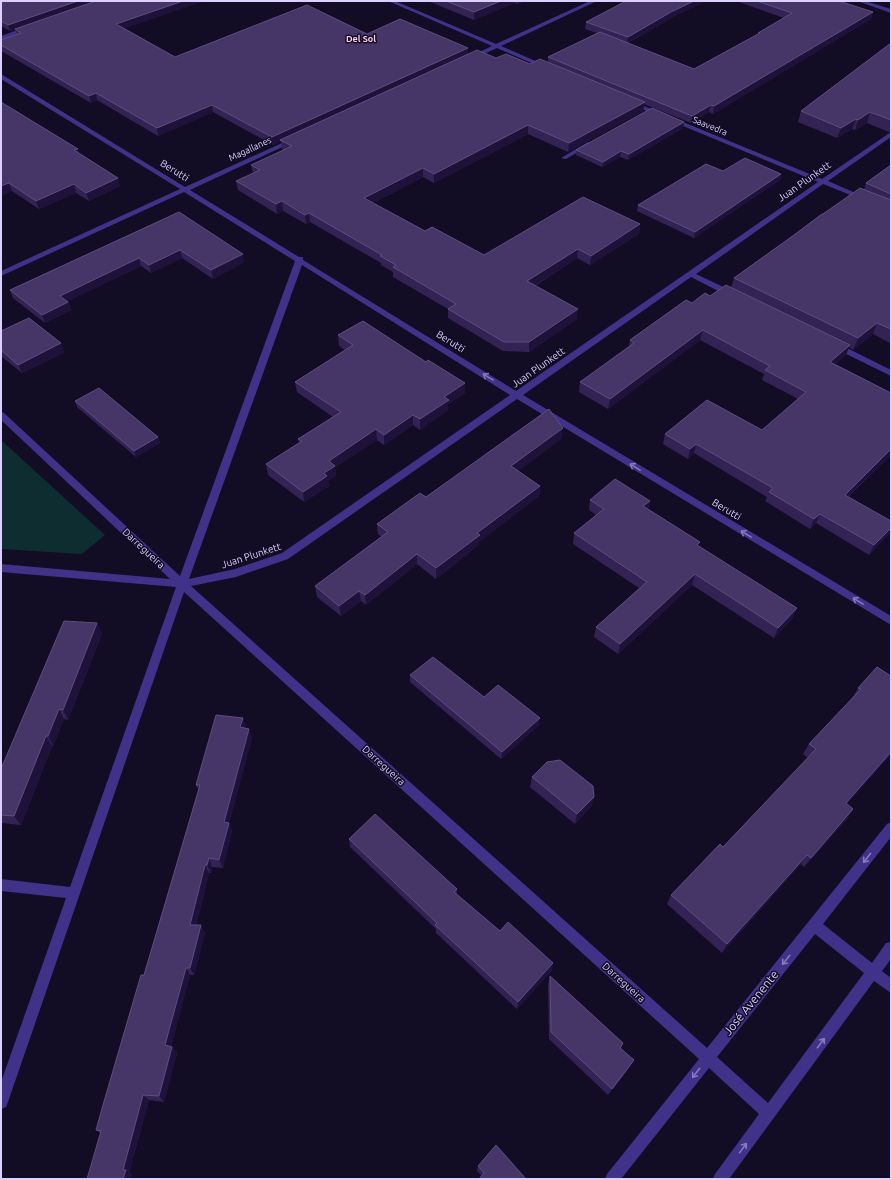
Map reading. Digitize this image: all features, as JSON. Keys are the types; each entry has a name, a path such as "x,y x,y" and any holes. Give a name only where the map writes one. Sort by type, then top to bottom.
{"street":[{"path":"391,1 548,68"},
{"path":"461,63 594,1"},
{"path":"860,1 891,11"},
{"path":"1,38 37,26"},
{"name":"Berutti","path":"1,76 300,259 517,395 891,621"},
{"name":"Saavedra","path":"628,102 870,201"},
{"path":"643,114 650,111"},
{"name":"Juan Plunkett","path":"1,568 182,584 236,573 285,556 891,134"},
{"name":"Magallanes","path":"1,274 301,136"},
{"path":"564,158 597,140"},
{"path":"1,1102 182,584 300,259"},
{"path":"691,274 741,299"},
{"path":"827,341 891,373"},
{"name":"Darregueira","path":"1,415 182,584 769,1113"},
{"name":"José Avenente","path":"612,1179 891,828"},
{"path":"1,885 74,893"},
{"path":"814,925 891,986"},
{"path":"720,1179 891,948"}],"green space":[{"path":"1,440 105,535 82,554 1,549"}],"building":[{"path":"1,1 78,1 8,25 1,21"},
{"path":"96,1 183,1 116,24 175,57 307,5 367,34 400,19 468,48 272,137 212,105 157,128 96,93 89,96 1,45 1,40 21,33 15,29"},
{"path":"446,1 501,1 474,12"},
{"path":"626,1 694,1 671,12 628,37 586,22"},
{"path":"757,1 839,1 873,12 714,106 711,105 692,116 548,57 600,32 694,69 760,33 758,33 792,13"},
{"path":"891,43 891,120 870,112 858,120 856,119 841,128 801,111"},
{"path":"477,50 496,58 506,54 530,64 540,59 645,102 569,143 528,125 434,174 423,168 364,198 425,231 432,227 484,255 583,197 640,224 591,256 578,249 527,281 578,309 529,342 504,342 448,309 456,304 393,267 396,265 380,256 382,255 309,213 305,215 282,201 276,204 236,181 260,170 251,165 292,146 280,140"},
{"path":"1,102 78,149 74,150 118,178 86,193 74,184 36,201 9,183 1,186"},
{"path":"652,108 684,122 629,154 621,151 603,162 576,150"},
{"path":"745,158 781,174 695,232 638,205 706,164 723,171"},
{"path":"891,165 891,194 866,183"},
{"path":"860,188 891,200 891,329 877,323 858,338 734,278 822,214"},
{"path":"179,212 243,254 211,270 180,250 149,265 139,258 60,296 68,302 42,315 10,290"},
{"path":"726,285 850,345 830,362 891,393 891,449 845,495 891,521 891,528 874,545 820,514 814,519 769,492 773,488 696,444 690,449 665,434 707,400 762,430 806,392 765,370 770,366 703,330 610,399 580,382 634,343 630,340 686,300 692,303 705,293 710,296"},
{"path":"29,318 61,343 18,365 1,350 1,331"},
{"path":"363,321 426,362 428,360 465,383 444,397 449,400 420,419 413,415 384,435 376,429 329,461 335,466 324,473 327,476 303,492 266,464 302,441 298,439 341,412 295,382 353,345 338,335"},
{"path":"99,388 158,437 134,451 75,401"},
{"path":"549,409 563,428 511,466 540,486 477,533 480,535 436,568 417,554 365,595 359,591 339,606 315,586 388,532 377,524 420,493 426,497"},
{"path":"615,479 650,501 643,506 700,542 697,545 797,608 778,628 695,574 620,644 596,627 647,582 574,533 604,509 590,500"},
{"path":"64,621 97,623 63,710 59,709 48,736 46,736 14,816 1,815 1,769"},
{"path":"433,657 484,697 498,685 540,718 502,752 410,675"},
{"path":"877,667 891,676 891,752 846,803 853,809 811,858 807,855 727,944 671,895 720,844 723,847 816,749 809,744 861,689 858,688"},
{"path":"216,715 243,718 240,727 249,729 224,822 229,823 219,860 209,858 207,865 205,865 190,925 201,925 190,968 186,968 165,1045 172,1047 159,1096 143,1095 123,1170 126,1170 123,1179 87,1179 101,1131 96,1130 141,975 144,975 200,785 196,785"},
{"path":"560,760 593,786 594,797 577,814 532,777 547,762"},
{"path":"375,814 457,889 454,892 500,931 508,922 553,963 518,1002 435,925 437,923 349,839"},
{"path":"550,976 623,1043 620,1048 634,1060 612,1089 551,1032"},
{"path":"496,1145 526,1179 479,1179 484,1173 478,1166"}],"district":[{"name":"Del Sol","path":"361,39"}]}
